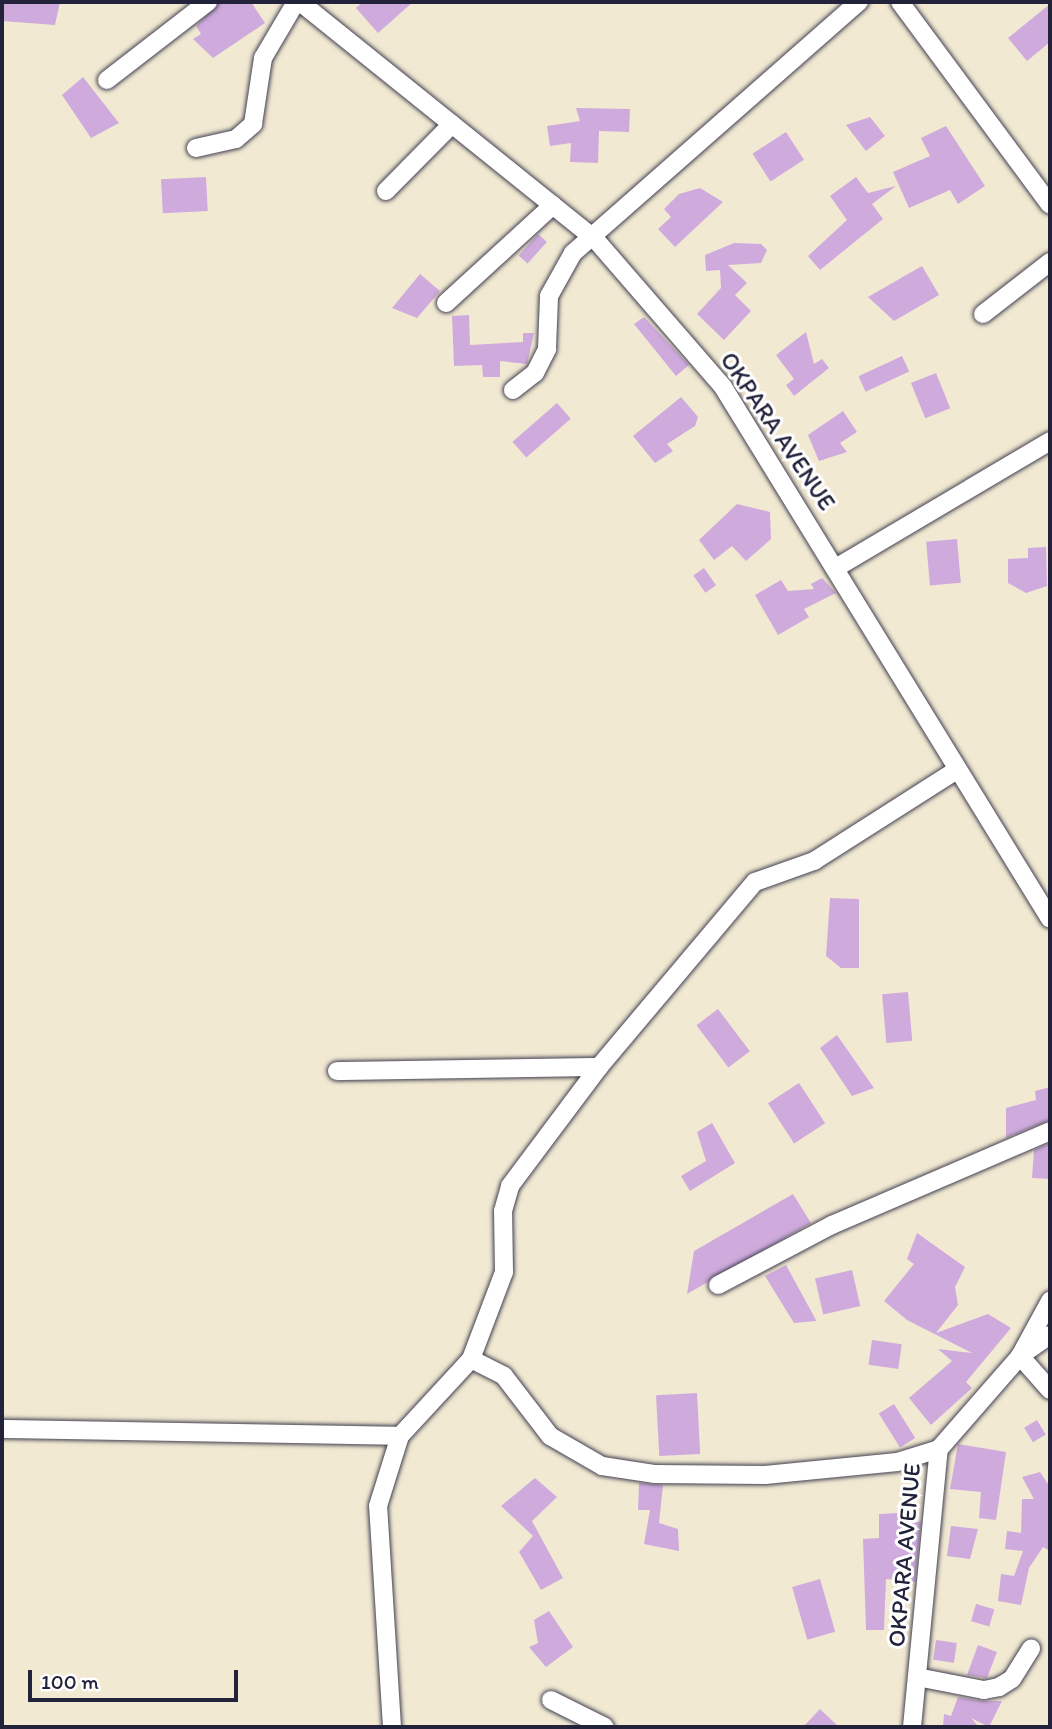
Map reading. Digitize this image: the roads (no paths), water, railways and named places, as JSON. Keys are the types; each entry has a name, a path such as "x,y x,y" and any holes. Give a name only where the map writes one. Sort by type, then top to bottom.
{"street":[{"path":"107,80 208,2"},
{"path":"196,148 236,139 253,124 263,58 298,2"},
{"name":"OKPARA AVENUE","path":"298,2 594,238 723,387 839,566 957,770 1050,919"},
{"path":"513,390 535,373 547,349 553,286 573,253 594,238 859,2"},
{"path":"900,2 1050,205"},
{"path":"386,191 452,124"},
{"path":"446,303 553,205"},
{"path":"983,314 1050,262"},
{"path":"839,566 1050,441"},
{"path":"391,1727 378,1506 400,1436 471,1359 504,1272 503,1212 510,1186 599,1068 755,882 814,860 957,770"},
{"path":"337,1071 599,1068"},
{"path":"718,1285 832,1225 1050,1131"},
{"name":"OKPARA AVENUE","path":"912,1727 939,1449 1020,1356 1050,1301"},
{"path":"1050,1335 1020,1356 1050,1390"},
{"path":"471,1359 504,1376 550,1436 602,1466 655,1475 765,1475 897,1462 939,1449"},
{"path":"2,1429 400,1436"},
{"path":"917,1678 984,1690 1012,1679 1031,1649"},
{"path":"551,1700 605,1727"}]}
